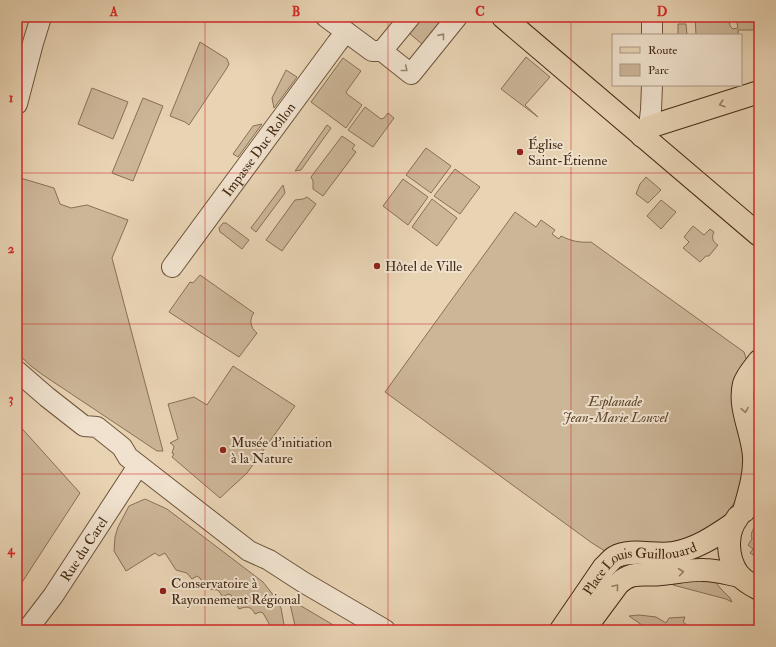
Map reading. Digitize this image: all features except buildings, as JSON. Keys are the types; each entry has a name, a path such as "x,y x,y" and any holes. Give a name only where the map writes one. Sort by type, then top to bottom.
{"main road":[{"path":"503,17 645,131 759,235"},
{"path":"645,131 759,92"},
{"path":"759,361 744,384 743,399 745,415 752,437 754,463 752,481 745,512 729,540 729,552 732,563 740,576 748,583 759,589"},
{"name":"Place Louis Guillouard","path":"561,630 604,567 616,556 633,552 666,554 696,547 706,542 745,512"},
{"name":"Place Louis Guillouard","path":"584,630 618,584 629,576 636,574 661,574 704,570 740,576"}],"street":[{"path":"17,104 41,17"},
{"path":"326,17 372,51 382,51 411,74 457,17"},
{"path":"382,51 410,17"},
{"path":"652,17 652,34"},
{"name":"Impasse Duc Rollon","path":"172,267 346,32"},
{"path":"645,131 652,110 652,86"},
{"path":"17,371 84,426 88,434 113,453 133,461 249,551 269,560 385,630"},
{"name":"Rue du Carel","path":"27,630 53,596 133,461"},
{"path":"249,551 262,570 360,630"}],"green space":[{"path":"422,17 444,17 422,44 409,33"},
{"path":"695,17 729,18 730,26 733,29 738,28 736,17 759,17 759,30 738,30 738,34 696,34"},
{"path":"678,24 686,24 687,34 678,34"},
{"path":"200,42 227,59 229,64 189,125 170,116"},
{"path":"526,57 550,77 525,105 538,117 501,89"},
{"path":"343,58 361,71 346,92 362,105 346,128 311,102"},
{"path":"286,70 297,77 274,108 272,98"},
{"path":"92,88 128,102 113,139 78,124"},
{"path":"143,98 163,106 133,181 112,173"},
{"path":"365,107 381,119 388,113 394,118 373,147 348,130"},
{"path":"262,124 238,157 233,154 253,126"},
{"path":"327,125 331,128 301,170 295,171"},
{"path":"342,136 355,145 352,149 356,152 323,196 313,189 313,181 311,177"},
{"path":"426,148 451,166 431,193 406,175"},
{"path":"455,169 480,187 460,214 434,196"},
{"path":"17,177 54,188 60,204 71,208 87,205 128,220 112,258 163,451 157,451 43,375 17,353"},
{"path":"646,177 661,190 648,203 636,194 640,184"},
{"path":"403,179 428,197 408,225 383,206"},
{"path":"283,185 285,193 256,232 251,228"},
{"path":"307,197 316,204 282,251 266,240 295,200"},
{"path":"432,199 457,218 437,246 412,227"},
{"path":"661,200 676,212 661,229 647,216"},
{"name":"Esplanade Jean-Marie Louvel","path":"515,212 536,227 541,220 555,230 552,234 559,239 561,236 576,241 591,242 744,352 749,367 747,455 736,500 724,518 689,541 608,553 592,543 385,392"},
{"path":"223,223 226,223 249,240 242,249 220,232 219,228"},
{"path":"693,226 704,235 710,229 714,232 713,240 718,245 709,256 706,256 700,262 683,248 689,242 684,237"},
{"path":"200,275 254,313 251,318 251,323 253,329 257,333 239,357 169,312 190,282 193,283"},
{"path":"233,366 295,406 247,473 220,498 172,457 174,454 172,453 174,447 170,443 178,439 168,404 194,397 207,405"},
{"path":"17,423 80,493 17,590"},
{"path":"145,499 167,509 263,582 281,608 285,630 269,630 271,627 263,613 260,612 255,614 252,609 248,607 239,609 231,595 228,594 223,597 218,590 206,589 200,578 197,576 192,579 187,573 176,570 165,553 159,556 155,553 126,571 114,551 115,537 118,527 129,506"},
{"path":"758,524 759,546 757,549 759,550 759,566 755,562 755,556 750,553 753,549 748,545 752,539 752,531"},
{"path":"713,579 732,602 726,599 673,585 673,583"},
{"path":"296,603 335,626 338,630 296,630 290,604"},
{"path":"639,615 656,617 666,623 669,618 685,617 683,622 691,630 649,630 629,616"}],"place":[{"name":"Église Saint-Étienne","path":"520,152"},
{"name":"Hôtel de Ville","path":"377,266"},
{"name":"Musée d'initiation à la Nature","path":"223,450"},
{"name":"Conservatoire à Rayonnement Régional","path":"163,591"}]}
